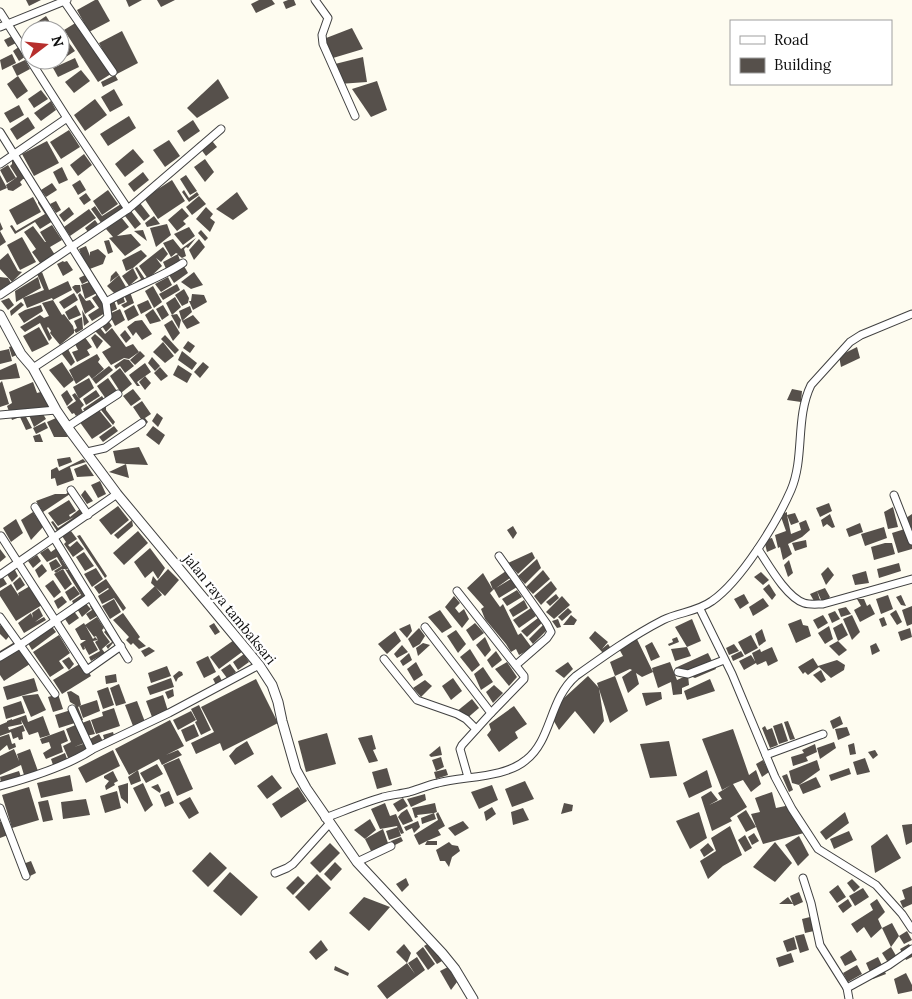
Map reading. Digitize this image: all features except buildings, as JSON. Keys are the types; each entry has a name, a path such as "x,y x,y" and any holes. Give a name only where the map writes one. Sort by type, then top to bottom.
{"street":[{"path":"314,0 328,18 322,36 323,44 355,116"},
{"path":"0,27 66,1 113,72"},
{"path":"0,12 20,44"},
{"path":"36,70 128,209"},
{"path":"0,164 67,118"},
{"path":"0,295 128,209 221,130"},
{"path":"0,132 106,302 108,317 104,321 33,368"},
{"path":"106,302 118,294 167,274 183,262"},
{"path":"275,872 293,864 327,821 383,797 468,777 500,772 525,761 541,743 561,693 572,679 636,635 665,619 700,609 722,593 758,549 778,515 796,477 803,410 807,392 811,385 850,342 912,314"},
{"name":"jalan raya tambaksari","path":"0,315 21,354 33,368 67,427 117,494 240,639 272,685 296,770 327,821 357,862 442,953 455,969 473,999"},
{"path":"67,427 118,394"},
{"path":"0,415 56,410"},
{"path":"87,452 105,448 142,423"},
{"path":"71,490 88,514"},
{"path":"0,575 117,494"},
{"path":"894,495 912,541"},
{"path":"35,508 128,659"},
{"path":"0,536 87,670 121,646"},
{"path":"758,549 793,597 801,602 810,604 823,604 912,579"},
{"path":"499,556 551,632 547,638 516,665"},
{"path":"457,591 524,676 524,679 490,713 462,745 460,749 468,777"},
{"path":"0,657 90,597"},
{"path":"700,609 766,755 792,808 818,850 876,885 902,914 912,929"},
{"path":"0,617 55,694"},
{"path":"424,627 490,713"},
{"path":"384,659 417,700 457,714 466,719 476,729"},
{"path":"678,672 688,674 724,660"},
{"path":"0,786 32,776 83,755 169,713 259,665"},
{"path":"72,709 91,750"},
{"path":"766,755 823,734"},
{"path":"0,808 26,876"},
{"path":"357,862 391,846"},
{"path":"803,878 811,902 820,945 848,988 849,999"},
{"path":"848,988 889,965 912,949"}]}
